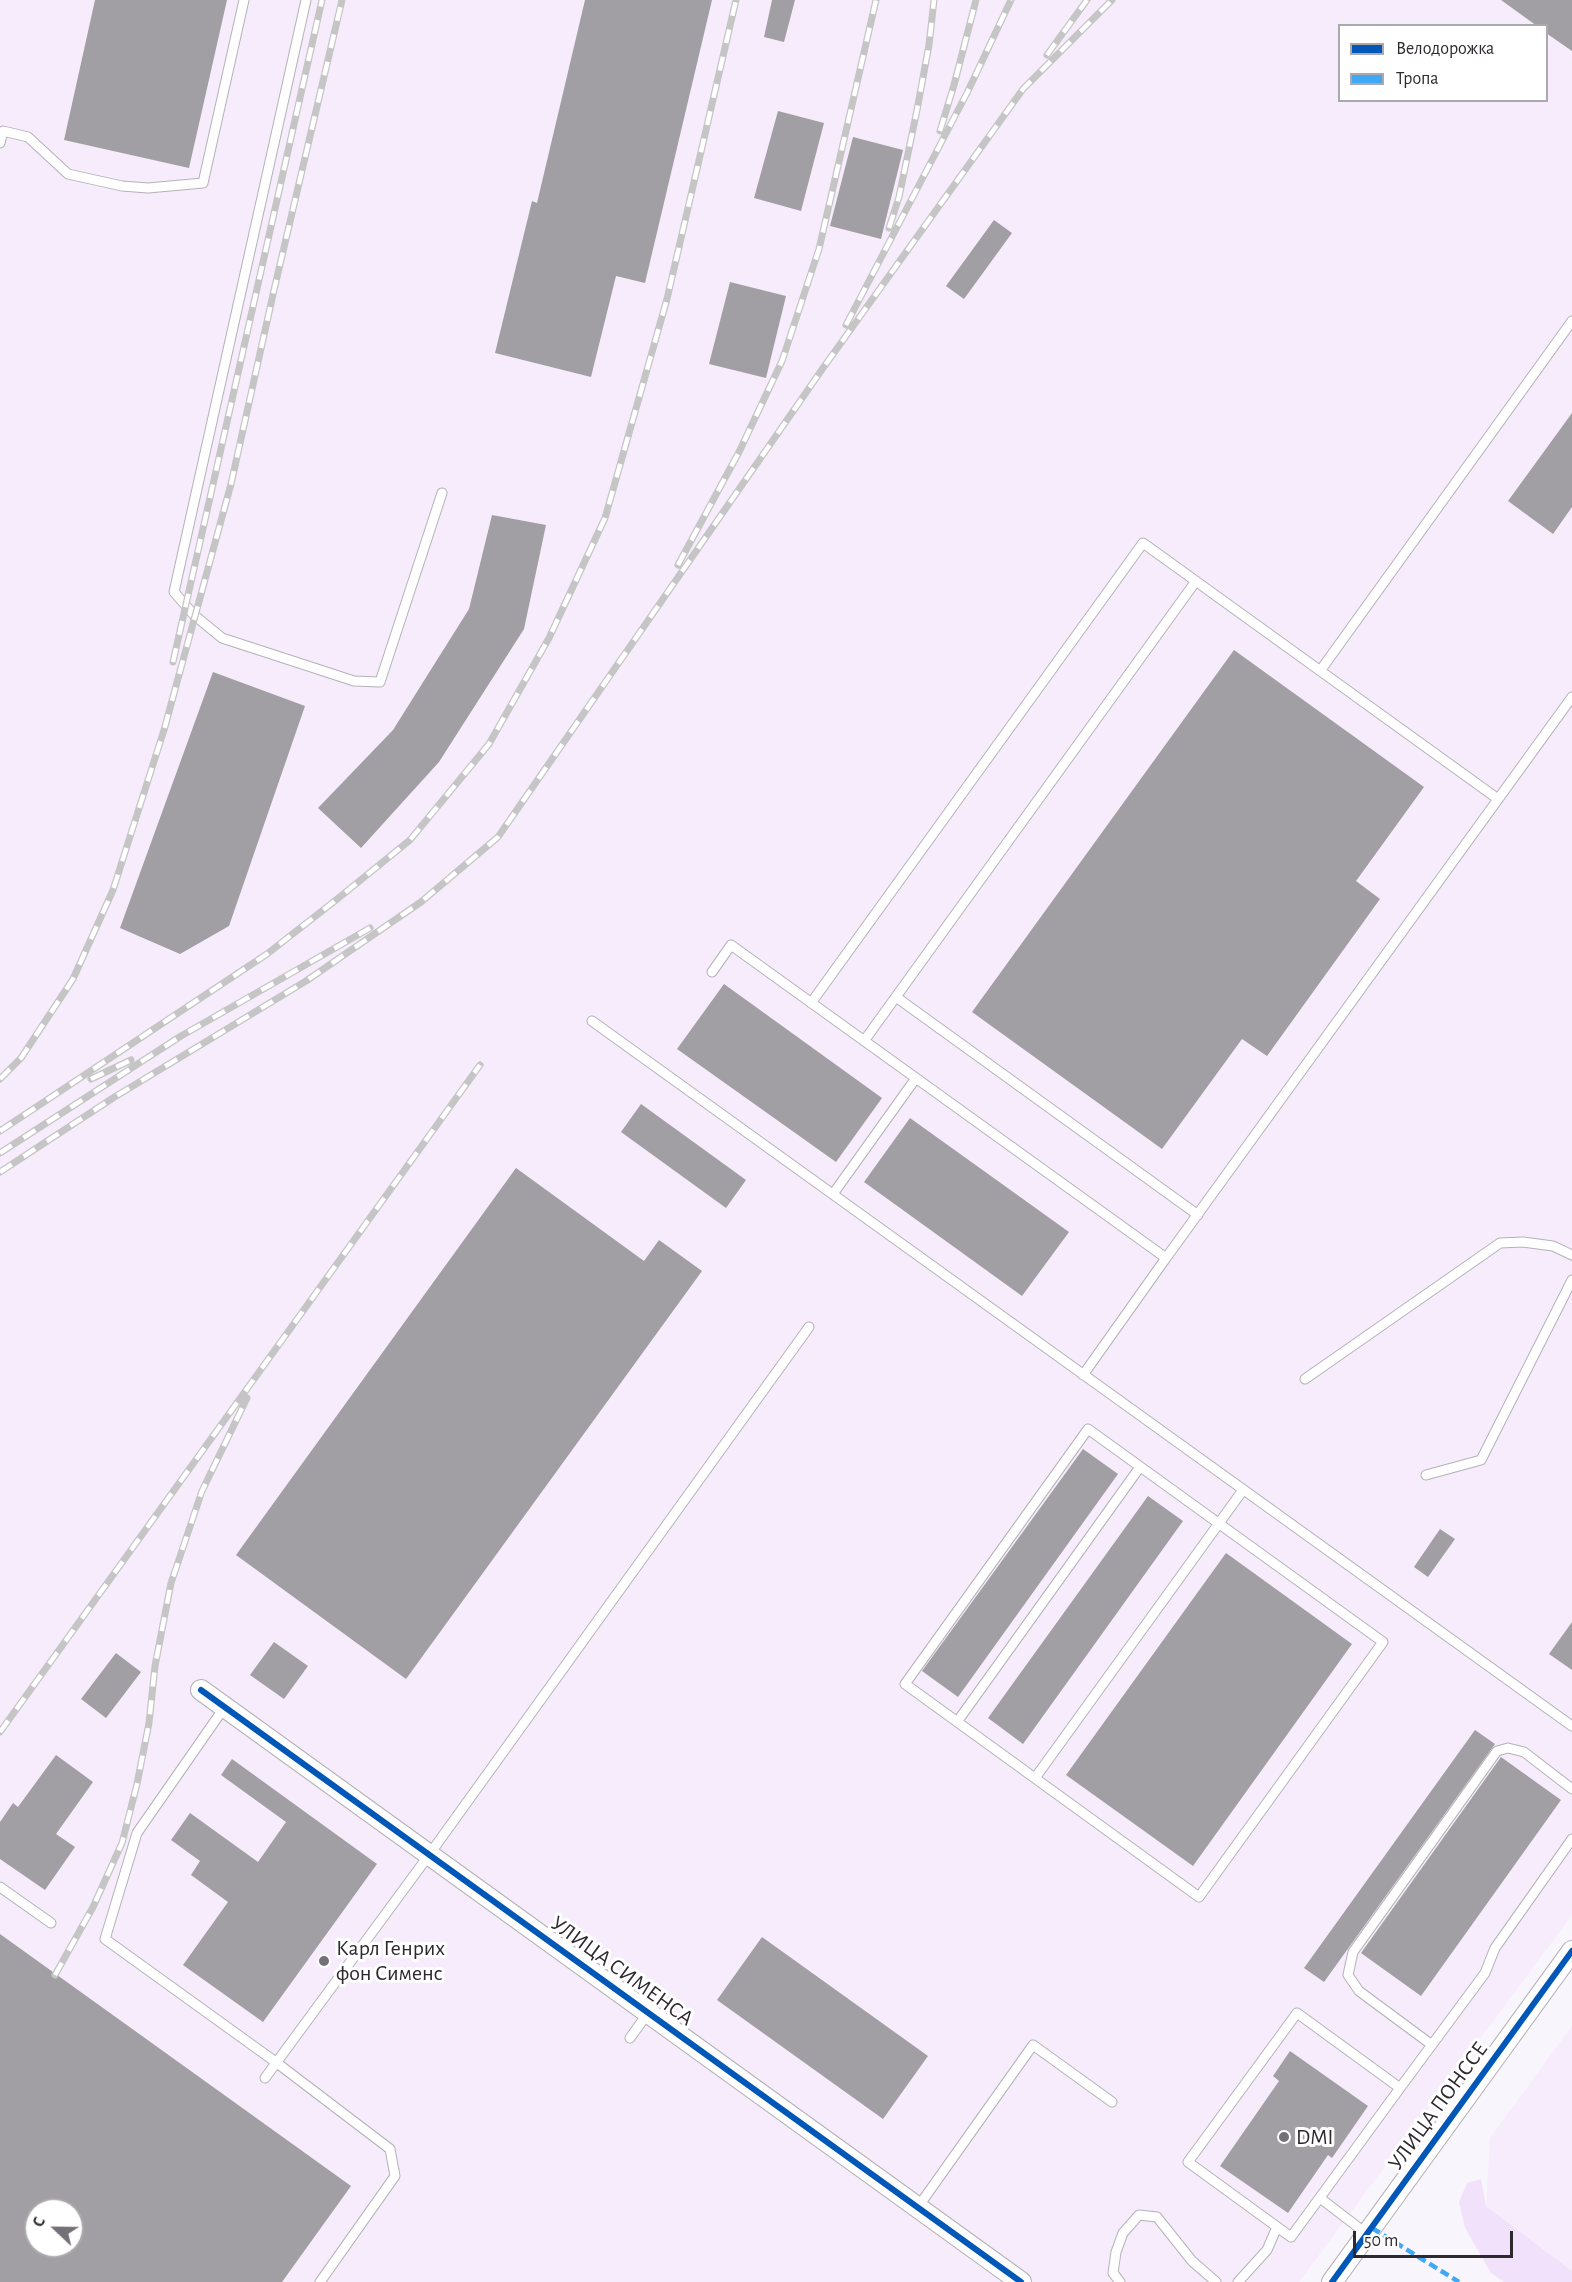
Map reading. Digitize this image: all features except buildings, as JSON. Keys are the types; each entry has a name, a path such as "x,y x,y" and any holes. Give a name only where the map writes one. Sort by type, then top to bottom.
{"street":[{"name":"УЛИЦА СИМЕНСА","path":"201,1690 1021,2282"},
{"name":"УЛИЦА ПОНССЕ","path":"1332,2282 1572,1951"}],"lane":[{"path":"0,143 3,131 28,137 68,174 122,186 148,188 203,183 244,0"},
{"path":"306,0 174,592 194,615 222,638 354,681 380,682 442,493"},
{"path":"1320,671 1572,321"},
{"path":"812,1003 1143,543 1498,799"},
{"path":"864,1041 1196,581"},
{"path":"1083,1375 1572,697"},
{"path":"712,972 731,945 1166,1258"},
{"path":"896,997 1198,1215"},
{"path":"592,1021 1572,1726"},
{"path":"833,1194 916,1078"},
{"path":"1305,1379 1500,1243 1524,1242 1553,1246 1572,1255"},
{"path":"1426,1475 1480,1460 1572,1280"},
{"path":"266,2078 809,1327"},
{"path":"1088,1429 1140,1467 1383,1642 1199,1897 905,1684 1088,1429"},
{"path":"957,1722 1140,1467"},
{"path":"1035,1778 1242,1490"},
{"path":"224,1707 137,1833 105,1939 277,2063 390,2149 396,2176 320,2282"},
{"path":"1432,2044 1359,1991 1348,1975 1353,1952 1497,1751 1508,1748 1524,1752 1572,1789"},
{"path":"1400,2088 1297,2013 1188,2162 1291,2237 1485,1973 1495,1948 1572,1839"},
{"path":"0,1887 51,1923"},
{"path":"630,2038 648,2013"},
{"path":"918,2207 1034,2045 1112,2102"},
{"path":"1320,2198 1367,2234"},
{"path":"1120,2282 1113,2273 1116,2252 1124,2233 1139,2215 1157,2217 1192,2261 1216,2282"},
{"path":"1238,2282 1267,2250 1276,2227"}],"shaded area":[{"path":"0,0 1572,0 1572,1915 1299,2282 0,2282"},
{"path":"1572,2026 1572,2271 1486,2206 1490,2138"},
{"path":"1481,2179 1486,2206 1572,2271 1572,2282 1504,2282 1491,2273 1465,2228 1459,2202 1467,2183"}],"railway":[{"path":"173,662 322,0"},
{"path":"0,1079 21,1058 73,979 113,890 164,730 231,484 342,0"},
{"path":"0,1131 267,954 336,900 410,840 489,744 549,638 605,518 667,299 736,0"},
{"path":"678,565 739,452 782,361 819,249 876,0"},
{"path":"889,228 899,197 917,110 929,45 934,0"},
{"path":"940,131 976,0"},
{"path":"846,325 967,93 1011,0"},
{"path":"1047,55 1087,0"},
{"path":"0,1172 113,1098 306,981 421,902 498,837 823,368 1023,89 1112,0"},
{"path":"0,1153 181,1036 370,928"},
{"path":"91,1079 131,1060"},
{"path":"0,1732 480,1065"},
{"path":"55,1975 93,1907 122,1843 149,1723 155,1666 171,1583 202,1491 247,1398"}],"marked path":[{"path":"1372,2228 1459,2282"}],"cycle path":[{"path":"201,1690 1021,2282"},
{"path":"1332,2282 1572,1951"}],"place":[{"name":"Карл Генрих фон Сименс","path":"324,1961"},
{"name":"DMI","path":"1284,2137"}]}
